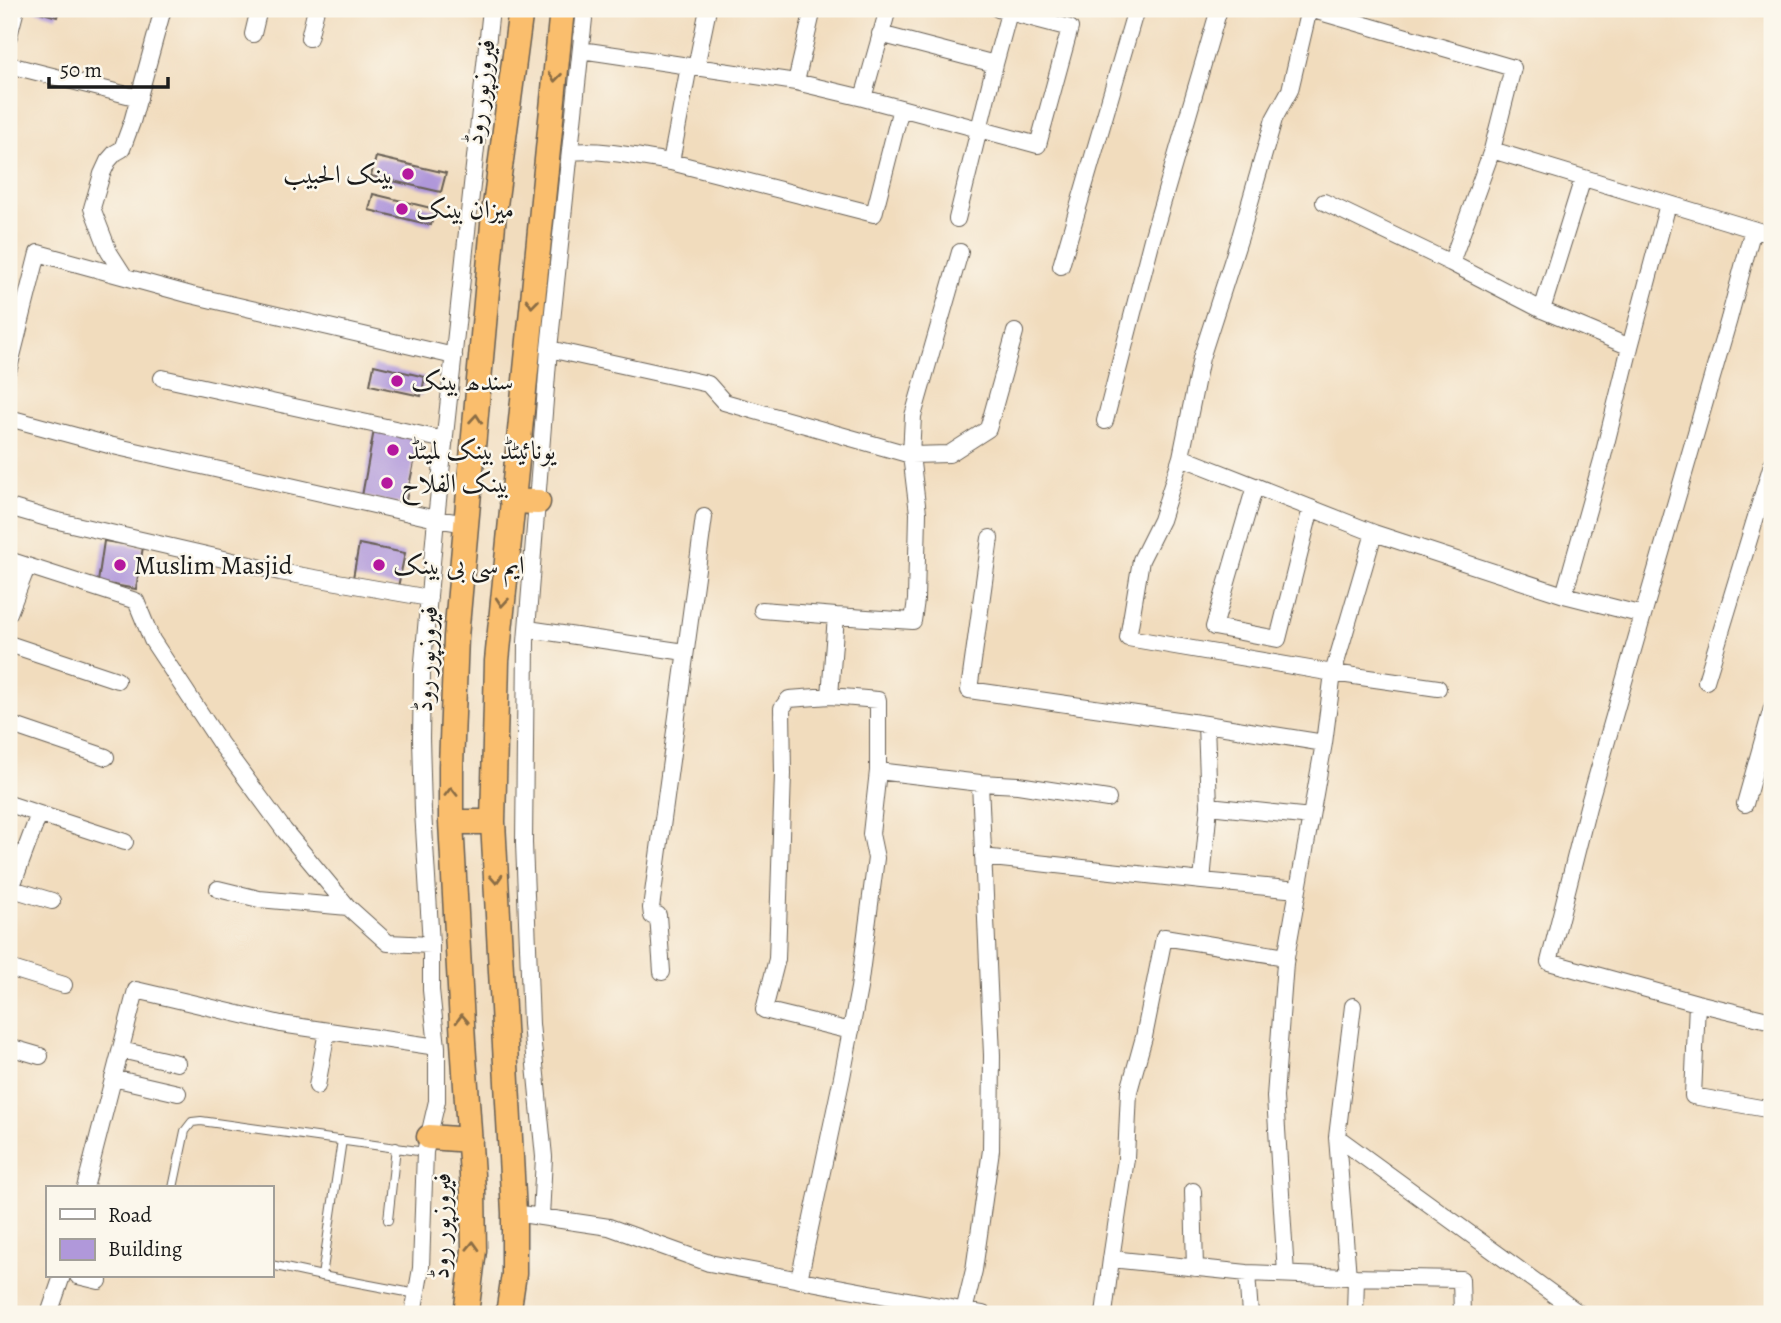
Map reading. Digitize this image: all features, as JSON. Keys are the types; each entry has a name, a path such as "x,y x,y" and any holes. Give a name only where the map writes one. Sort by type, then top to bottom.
{"highway":[{"name":"فیروزپور روڈ","path":"466,1314 474,1250 473,1190 451,822 456,637 495,213 521,9"},
{"path":"508,1314 514,1274 514,1213 493,822 497,661 562,9"},
{"path":"512,501 538,502"},
{"path":"451,822 493,822"},
{"path":"427,1145 470,1140"}],"street":[{"path":"9,36 16,9"},
{"path":"253,34 259,9"},
{"path":"309,38 316,9"},
{"path":"413,1314 421,1268 427,1145 437,1101 437,1047 431,990 423,811 422,672 491,9"},
{"path":"541,1217 544,1157 531,1024 524,844 528,629 549,349 585,9"},
{"path":"671,162 708,9"},
{"path":"796,82 813,9"},
{"path":"863,98 888,9"},
{"path":"1061,266 1136,9"},
{"path":"1105,421 1152,239 1219,9"},
{"path":"1438,688 1128,638 1141,560 1161,520 1181,457 1201,358 1274,119 1290,90 1310,9 1513,68 1492,150 1451,263"},
{"path":"125,277 109,252 92,208 108,161 114,153 122,149 139,97 158,10"},
{"path":"580,50 796,82 863,98 979,130 1038,145 1070,28 1006,10 995,64 979,130 957,219"},
{"path":"880,34 995,64"},
{"path":"9,65 139,97"},
{"path":"571,152 589,151 671,162 874,214 901,108"},
{"path":"1492,150 1772,235"},
{"path":"1542,310 1583,178"},
{"path":"1324,202 1542,310 1630,347"},
{"path":"1564,595 1668,204"},
{"path":"1753,229 1588,807 1549,961 1697,1003 1772,1021"},
{"path":"762,610 913,621 918,513 911,455 913,416 960,252"},
{"path":"9,368 38,253 191,295 454,356"},
{"path":"549,349 708,384 724,402 911,455 949,454 988,429 1015,332"},
{"path":"162,378 445,440"},
{"path":"9,418 109,445 467,524"},
{"path":"1181,457 1374,533 1564,595 1643,615"},
{"path":"1706,681 1772,464"},
{"path":"1255,486 1214,627 1278,639 1311,508"},
{"path":"9,507 54,520 280,572 429,598"},
{"path":"662,972 658,915 652,916 651,908 704,517"},
{"path":"1286,1274 1275,1097 1286,957 1324,743 1333,673 1374,533"},
{"path":"990,538 969,690 1324,743"},
{"path":"9,560 136,601 152,640 220,743 284,830 348,908 388,943 431,945"},
{"path":"9,613 27,567"},
{"path":"830,696 835,616"},
{"path":"528,629 685,652"},
{"path":"9,644 117,680"},
{"path":"799,1280 851,1031 859,988 876,858 871,834 877,771 878,700 830,696 789,699 782,708 783,774 777,959 764,1010 851,1031"},
{"path":"1745,804 1772,708"},
{"path":"9,724 106,757"},
{"path":"1202,881 1209,806 1206,724"},
{"path":"877,771 1018,785 1108,799"},
{"path":"964,1311 974,1270 991,1150 992,1055 980,783"},
{"path":"9,804 125,842"},
{"path":"1209,806 1311,817"},
{"path":"39,814 9,890 52,901"},
{"path":"983,857 1297,890"},
{"path":"218,889 259,899 348,908"},
{"path":"1104,1314 1126,1159 1129,1091 1144,1037 1164,937 1286,957"},
{"path":"9,968 64,985"},
{"path":"86,1186 136,990 281,1024 437,1047"},
{"path":"1697,1003 1693,1096 1772,1110"},
{"path":"1353,1006 1337,1137 1355,1314"},
{"path":"317,1086 327,1031"},
{"path":"9,1047 40,1056"},
{"path":"121,1050 177,1063"},
{"path":"113,1078 178,1093"},
{"path":"1337,1137 1580,1314"},
{"path":"1193,1191 1195,1268"},
{"path":"514,1213 609,1227 709,1263 940,1310 983,1314"},
{"path":"1111,1259 1247,1273 1461,1279 1462,1314"},
{"path":"1247,1273 1250,1314"},
{"path":"50,1314 61,1278"},
{"path":"86,1278 99,1281"}],"lane":[{"path":"173,1186 185,1131 192,1122 396,1147 427,1145"},
{"path":"322,1276 342,1140"},
{"path":"388,1220 396,1147"},
{"path":"273,1265 417,1294"}],"building":[{"path":"29,9 59,9 57,17"},
{"name":"بينک الحبيب","path":"376,157 446,173 441,192 371,176"},
{"name":"میزان بینک","path":"373,194 435,209 431,225 369,210"},
{"name":"سندھ بینک","path":"374,365 425,377 421,396 370,385"},
{"path":"374,430 419,439 405,505 362,496"},
{"name":"Muslim Masjid","path":"104,541 143,547 136,589 98,582"},
{"name":"ایم سی بی بینک","path":"359,544 405,553 398,587 353,578"}],"place":[{"name":"بينک الحبيب","path":"408,174"},
{"name":"میزان بینک","path":"402,209"},
{"name":"سندھ بینک","path":"397,381"},
{"name":"یونائیٹڈ بینک لمیٹڈ","path":"393,450"},
{"name":"بینک الفلاح","path":"387,483"},
{"name":"Muslim Masjid","path":"120,565"},
{"name":"ایم سی بی بینک","path":"379,565"}]}
